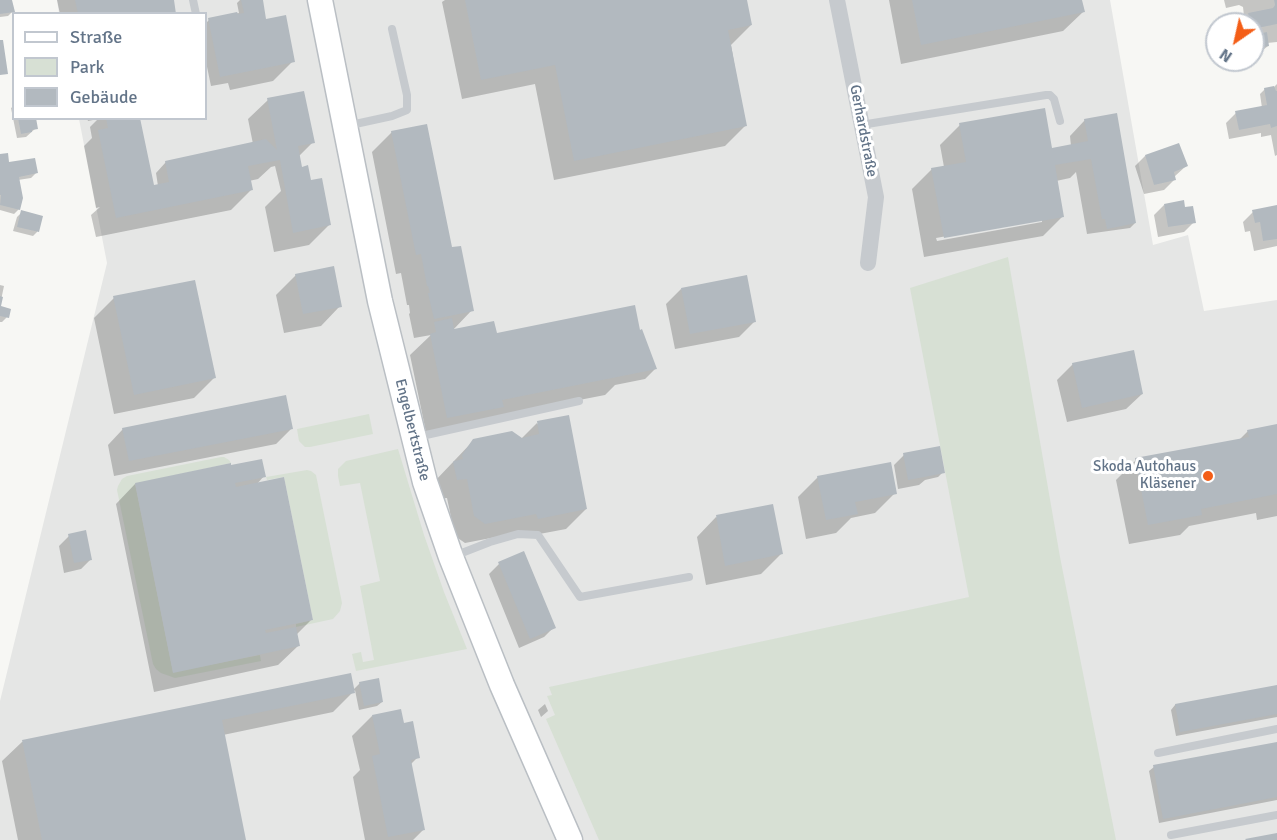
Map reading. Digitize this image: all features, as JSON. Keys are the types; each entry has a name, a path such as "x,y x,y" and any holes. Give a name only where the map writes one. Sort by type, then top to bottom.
{"street":[{"name":"Engelbertstraße","path":"320,0 380,301 425,482 451,557 502,685 570,840"},
{"name":"Gerhardstraße","path":"837,0 876,197 868,263"}],"lane":[{"path":"345,126 392,116 407,110 407,95 392,29"},
{"path":"861,125 1047,94 1054,99 1060,121"},
{"path":"414,438 579,400"},
{"path":"451,557 518,534 538,535 580,597 689,578"},
{"path":"1158,753 1277,729"},
{"path":"1171,835 1277,815"}],"shaded area":[{"path":"57,0 1110,0 1153,245 1188,235 1204,311 1277,300 1277,840 0,840 0,701 107,263 79,120 207,120 207,12 59,12"}],"green space":[{"path":"1008,257 1060,557 1116,840 599,840 546,719 555,715 547,696 552,695 549,687 969,597 910,288"},
{"path":"369,414 373,434 310,447 305,447 299,441 297,429"},
{"path":"398,449 424,535 467,649 356,671 352,654 361,652 363,662 374,660 360,586 380,581 360,483 340,486 338,469 346,461"},
{"path":"221,457 231,463 135,484 173,672 260,655 261,661 175,678 161,673 153,664 117,490 122,479 127,476"},
{"path":"307,470 316,475 342,603 340,611 333,619 296,627 296,624 313,620 284,477 267,480 266,477"}],"building":[{"path":"0,0 12,0 15,12 0,14"},
{"path":"75,0 174,0 176,12 78,12"},
{"path":"241,0 263,0 266,19 286,15 295,62 220,77 208,18 237,12 238,14 244,13"},
{"path":"465,0 747,0 752,25 728,30 747,126 574,161 555,65 481,80"},
{"path":"912,0 1082,0 1085,12 921,45"},
{"path":"1274,0 1277,0 1277,24 1265,26 1265,12 1253,12 1273,8"},
{"path":"1265,32 1267,32 1269,46 1265,47"},
{"path":"0,40 3,40 8,74 0,75"},
{"path":"1274,86 1277,91 1277,126 1271,128 1270,124 1239,130 1235,111 1267,105 1264,88"},
{"path":"304,91 315,143 298,146 302,167 308,165 311,180 322,178 331,225 293,233 280,160 248,166 253,190 116,218 98,130 108,128 106,120 140,120 154,185 169,182 165,161 266,139 277,150 267,98"},
{"path":"1045,108 1052,148 1088,141 1084,119 1117,113 1136,223 1107,229 1105,219 1102,219 1091,159 1055,165 1064,217 944,238 931,168 966,162 959,123"},
{"path":"18,120 36,120 38,129 21,134"},
{"path":"427,124 452,247 461,246 474,311 434,319 421,254 416,255 391,131"},
{"path":"1179,143 1188,166 1174,172 1176,180 1154,185 1145,155"},
{"path":"8,153 9,162 35,158 38,173 19,177 23,198 20,210 0,205 0,154"},
{"path":"1184,200 1185,207 1193,206 1196,223 1168,227 1164,204"},
{"path":"1277,205 1277,239 1263,241 1260,222 1255,223 1252,210"},
{"path":"21,210 43,216 39,232 17,227"},
{"path":"334,266 342,307 303,314 295,274"},
{"path":"747,275 756,322 690,334 681,288"},
{"path":"195,280 216,378 134,395 113,296"},
{"path":"0,296 3,297 1,306 11,309 9,318 0,316"},
{"path":"635,305 640,330 642,329 657,369 502,400 504,407 447,418 430,334 436,332 434,322 452,318 454,329 494,321 497,333"},
{"path":"1134,350 1143,394 1082,408 1072,363"},
{"path":"286,395 293,429 129,461 122,428"},
{"path":"569,415 587,509 538,519 536,514 485,524 474,516 467,479 457,480 453,462 463,459 462,455 473,439 512,431 522,438 539,434 537,421"},
{"name":"Skoda Autohaus Kläsener","path":"1277,424 1277,494 1201,509 1202,515 1148,525 1135,458 1249,437 1247,430"},
{"path":"940,446 945,473 908,480 903,453"},
{"path":"262,459 266,477 235,483 236,487 284,477 313,620 265,630 266,633 296,627 300,646 173,673 135,483 231,463 231,465"},
{"path":"891,462 897,494 855,502 858,514 826,520 817,476"},
{"path":"773,504 783,554 725,566 716,515"},
{"path":"86,530 92,560 74,563 68,534"},
{"path":"524,551 556,628 530,639 498,562"},
{"path":"351,673 355,693 222,720 246,840 42,840 22,740"},
{"path":"379,678 383,702 364,706 359,682"},
{"path":"1277,685 1277,714 1180,732 1175,704"},
{"path":"401,709 404,723 413,721 420,758 411,760 425,830 388,837 372,756 380,754 372,715"},
{"path":"1277,742 1277,797 1163,819 1153,765"},
{"path":"1277,833 1277,840 1245,839"}],"place":[{"name":"Skoda Autohaus Kläsener","path":"1208,476"}]}
